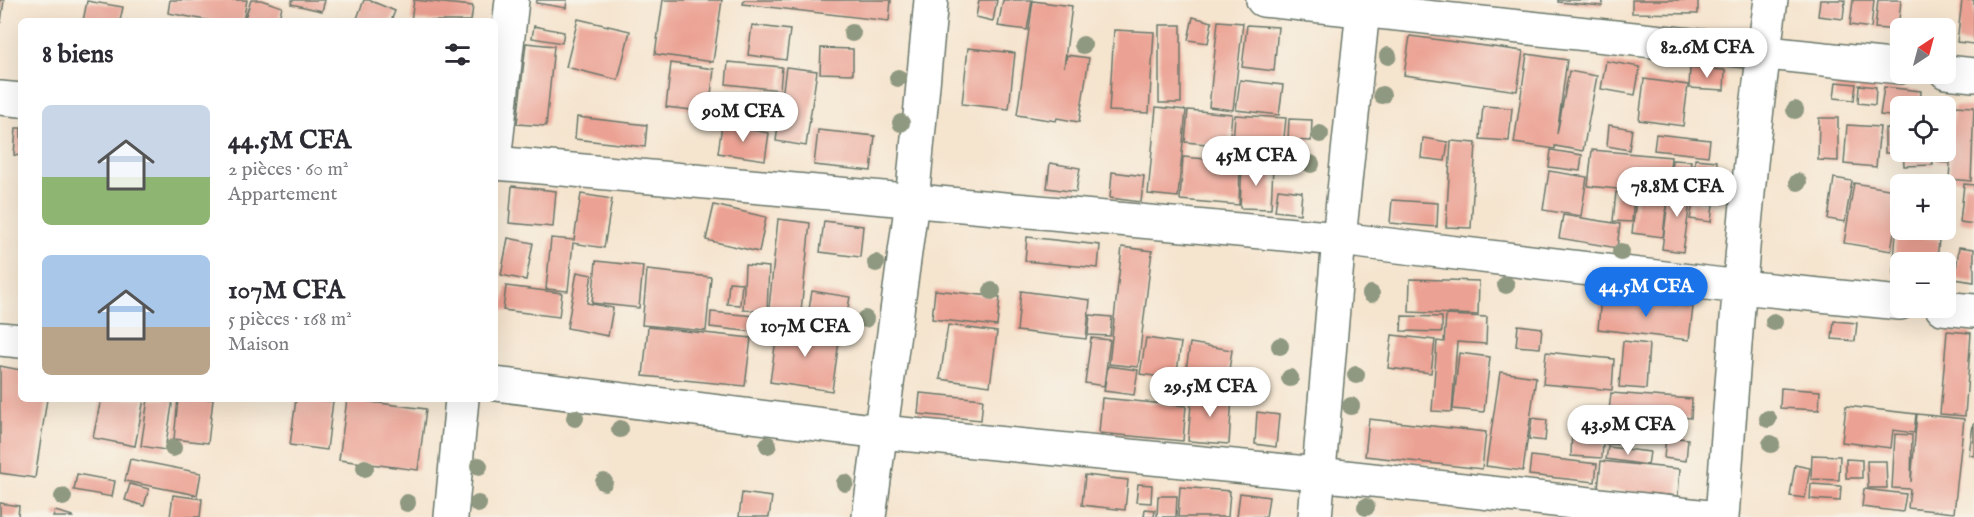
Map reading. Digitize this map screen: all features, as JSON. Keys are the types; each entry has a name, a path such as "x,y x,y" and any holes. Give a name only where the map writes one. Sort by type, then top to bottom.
{"street":[{"path":"498,125 512,0"},
{"path":"869,517 912,201 931,0"},
{"path":"1263,0 1363,6 1890,66"},
{"path":"1722,517 1740,287 1763,51 1771,0"},
{"path":"1315,517 1339,239 1363,6"},
{"path":"1956,73 1974,75"},
{"path":"0,98 18,100"},
{"path":"498,163 1339,239 1740,287 1890,302"},
{"path":"1956,309 1974,311"},
{"path":"0,339 18,341"},
{"path":"498,384 881,432 1318,474 1708,517"},
{"path":"451,517 462,402"}],"building":[{"path":"0,0 4,0 1,22 0,22"},
{"path":"170,0 247,0 244,18 195,18 168,13"},
{"path":"251,0 261,0 282,7 279,18 245,18"},
{"path":"292,0 325,0 322,11 291,4"},
{"path":"364,0 395,11 392,18 357,18"},
{"path":"414,0 473,6 471,18 411,18"},
{"path":"537,0 567,0 566,8 536,3"},
{"path":"663,0 722,0 713,62 655,54"},
{"path":"744,0 891,0 889,21 743,4"},
{"path":"979,0 997,0 993,21 976,17"},
{"path":"1003,0 1032,0 1027,30 998,26"},
{"path":"1558,0 1603,0 1602,6 1558,2"},
{"path":"1632,0 1698,0 1698,14 1632,13"},
{"path":"1820,0 1845,0 1843,19 1818,16"},
{"path":"1853,0 1874,0 1871,28 1850,25"},
{"path":"1878,0 1901,0 1899,18 1890,18 1890,29 1875,28"},
{"path":"1962,0 1974,0 1974,44 1957,42"},
{"path":"87,1 123,7 121,18 84,18"},
{"path":"1033,1 1072,6 1064,67 1067,55 1089,58 1079,122 1017,115"},
{"path":"1193,17 1212,22 1208,43 1188,40"},
{"path":"578,19 630,31 618,80 566,67"},
{"path":"1218,21 1243,23 1233,110 1209,107"},
{"path":"752,25 790,30 786,60 748,55"},
{"path":"1159,25 1181,25 1181,103 1159,103"},
{"path":"1247,25 1278,27 1274,71 1242,67"},
{"path":"534,26 564,32 562,43 532,38"},
{"path":"1114,30 1154,32 1149,113 1109,111"},
{"path":"1410,36 1523,51 1517,91 1404,75"},
{"path":"526,43 554,46 546,126 517,124"},
{"path":"821,48 853,49 853,74 820,73"},
{"path":"968,48 1015,53 1009,109 962,104"},
{"path":"1527,54 1567,60 1557,134 1569,71 1597,76 1583,151 1514,143"},
{"path":"1606,61 1640,67 1635,95 1601,89"},
{"path":"728,62 782,67 780,90 726,84"},
{"path":"671,63 714,69 709,112 666,107"},
{"path":"786,67 817,71 806,146 776,141"},
{"path":"1690,68 1725,70 1724,90 1689,88"},
{"path":"1644,79 1688,85 1683,126 1639,120"},
{"path":"1240,80 1283,85 1279,115 1236,110"},
{"path":"1836,82 1856,84 1854,100 1834,98"},
{"path":"1859,85 1876,87 1875,105 1858,103"},
{"path":"1884,87 1921,91 1921,96 1890,96 1890,116 1880,115"},
{"path":"1483,106 1512,108 1509,141 1480,139"},
{"path":"1956,106 1974,107 1971,181 1956,180 1956,174 1949,174 1950,162 1956,162"},
{"path":"1156,107 1186,110 1178,197 1148,194"},
{"path":"1188,110 1232,114 1229,146 1185,142"},
{"path":"1235,115 1286,118 1283,147 1233,143"},
{"path":"577,117 647,125 645,147 575,139"},
{"path":"1819,118 1838,118 1838,161 1818,160"},
{"path":"1289,119 1312,120 1311,141 1288,140"},
{"path":"722,125 769,133 765,160 718,153"},
{"path":"1609,125 1632,129 1629,150 1607,146"},
{"path":"1847,125 1880,127 1876,167 1844,164"},
{"path":"16,128 18,128 18,156 14,155"},
{"path":"1885,128 1890,128 1890,153 1885,153"},
{"path":"818,130 875,136 871,171 814,165"},
{"path":"1656,134 1710,140 1708,156 1654,150"},
{"path":"1423,138 1448,142 1445,161 1421,158"},
{"path":"1451,141 1476,143 1471,228 1446,227"},
{"path":"1551,150 1582,155 1580,171 1549,167"},
{"path":"1592,150 1671,157 1663,237 1632,233 1637,191 1588,186"},
{"path":"1183,157 1240,162 1239,205 1180,200"},
{"path":"1695,159 1717,161 1716,181 1694,179"},
{"path":"1672,160 1691,161 1689,182 1671,180"},
{"path":"1904,162 1933,162 1933,165 1904,166"},
{"path":"1050,163 1080,168 1076,192 1047,188"},
{"path":"1242,165 1273,167 1271,209 1240,208"},
{"path":"1549,171 1587,177 1581,216 1543,210"},
{"path":"1112,172 1144,176 1141,202 1110,198"},
{"path":"1834,178 1852,181 1845,222 1828,219"},
{"path":"1854,183 1890,189 1890,240 1893,240 1891,251 1844,243"},
{"path":"1964,184 1974,185 1974,224 1960,222"},
{"path":"1670,185 1692,188 1683,252 1662,249"},
{"path":"512,186 556,191 553,227 509,223"},
{"path":"1278,189 1302,192 1300,214 1275,211"},
{"path":"1616,192 1634,194 1632,222 1613,221"},
{"path":"581,194 612,199 604,248 573,243 568,291 546,289 551,238 574,240"},
{"path":"1392,200 1438,203 1437,227 1390,223"},
{"path":"1693,202 1713,205 1711,222 1690,219"},
{"path":"714,205 766,217 759,252 706,240"},
{"path":"1563,215 1620,224 1617,248 1559,238"},
{"path":"778,219 810,223 800,321 768,318"},
{"path":"824,221 863,226 860,257 820,252"},
{"path":"1027,237 1100,245 1098,268 1025,261"},
{"path":"508,238 533,243 526,280 501,275"},
{"path":"1896,240 1939,240 1938,252 1895,252"},
{"path":"1122,247 1152,251 1138,367 1109,364"},
{"path":"1959,247 1974,249 1974,282 1956,279"},
{"path":"596,261 643,266 639,308 592,303"},
{"path":"745,265 769,267 767,311 743,310"},
{"path":"647,270 711,277 706,331 642,325"},
{"path":"577,272 592,275 587,303 613,308 608,336 567,328"},
{"path":"1410,279 1479,281 1478,315 1409,312"},
{"path":"729,282 742,283 740,305 727,304"},
{"path":"506,286 562,293 559,317 503,310"},
{"path":"935,290 1000,297 997,326 932,319"},
{"path":"812,291 850,297 844,329 807,322"},
{"path":"1021,291 1090,300 1086,339 1017,331"},
{"path":"1601,297 1693,307 1689,340 1598,329"},
{"path":"711,312 755,316 753,332 710,327"},
{"path":"1090,315 1112,317 1110,336 1088,335"},
{"path":"1446,315 1487,317 1486,344 1457,342 1452,412 1432,411 1437,341 1444,342"},
{"path":"1402,316 1442,317 1442,332 1401,331"},
{"path":"1834,321 1857,323 1855,341 1832,339"},
{"path":"778,325 840,334 832,391 770,382"},
{"path":"948,325 997,332 990,386 940,379"},
{"path":"1518,325 1542,328 1540,348 1516,346"},
{"path":"648,327 751,338 745,386 643,376"},
{"path":"1947,331 1971,333 1965,416 1940,414"},
{"path":"1392,335 1435,340 1431,373 1388,368"},
{"path":"1091,338 1110,340 1104,386 1085,383"},
{"path":"1146,338 1181,343 1176,379 1140,374"},
{"path":"1623,341 1649,344 1646,389 1619,387"},
{"path":"1190,343 1232,350 1226,390 1184,384"},
{"path":"1546,352 1614,359 1612,390 1543,384"},
{"path":"1459,353 1490,357 1484,412 1453,409"},
{"path":"0,366 18,369 18,402 47,402 35,478 0,473"},
{"path":"1108,366 1138,370 1134,395 1104,391"},
{"path":"1500,372 1536,377 1523,471 1486,466"},
{"path":"1781,388 1820,391 1819,410 1780,408"},
{"path":"1192,392 1232,395 1229,444 1188,441"},
{"path":"920,393 983,399 981,420 918,414"},
{"path":"1611,393 1692,399 1691,418 1609,411"},
{"path":"1102,398 1186,406 1183,441 1099,433"},
{"path":"100,402 143,402 135,446 93,438"},
{"path":"148,402 173,402 165,450 141,446"},
{"path":"178,402 213,402 208,443 174,439"},
{"path":"296,402 333,402 327,450 290,445"},
{"path":"347,402 371,402 426,409 418,470 339,460"},
{"path":"1846,406 1916,414 1914,433 1893,430 1891,448 1842,442"},
{"path":"1257,412 1279,415 1276,447 1255,444"},
{"path":"1917,414 1964,419 1954,513 1908,508 1910,489 1892,488 1895,434 1912,435 1911,482"},
{"path":"1642,416 1662,417 1662,428 1640,426"},
{"path":"1532,418 1547,420 1545,441 1529,439"},
{"path":"1369,419 1486,432 1482,469 1365,456"},
{"path":"1608,421 1629,422 1627,445 1606,444"},
{"path":"1974,424 1974,456 1969,455"},
{"path":"1572,428 1604,430 1602,458 1571,456"},
{"path":"1666,437 1688,439 1686,461 1664,458"},
{"path":"1608,447 1650,452 1648,465 1606,459"},
{"path":"1812,455 1840,456 1839,480 1811,479"},
{"path":"1531,456 1597,464 1595,482 1529,475"},
{"path":"130,459 201,473 197,495 125,481"},
{"path":"1846,459 1862,460 1862,478 1846,478"},
{"path":"1601,461 1680,469 1678,496 1598,489"},
{"path":"1867,461 1886,461 1887,488 1868,488"},
{"path":"1795,465 1810,468 1805,498 1790,496"},
{"path":"77,474 115,481 112,497 74,490"},
{"path":"1085,475 1128,480 1125,510 1082,505"},
{"path":"130,484 149,489 144,506 125,500"},
{"path":"1138,484 1152,485 1151,503 1136,502"},
{"path":"1811,484 1841,486 1840,501 1810,499"},
{"path":"1180,487 1230,491 1228,517 1178,517"},
{"path":"1864,489 1906,494 1903,512 1862,507"},
{"path":"742,493 772,497 769,517 739,517"},
{"path":"1240,493 1269,497 1266,517 1237,517"},
{"path":"173,495 202,499 200,517 170,517"},
{"path":"1158,496 1177,496 1176,517 1157,517"},
{"path":"0,503 19,506 18,517 0,517"},
{"path":"1145,509 1155,510 1154,517 1144,517"},
{"path":"55,511 73,516 73,517 53,517"}]}
